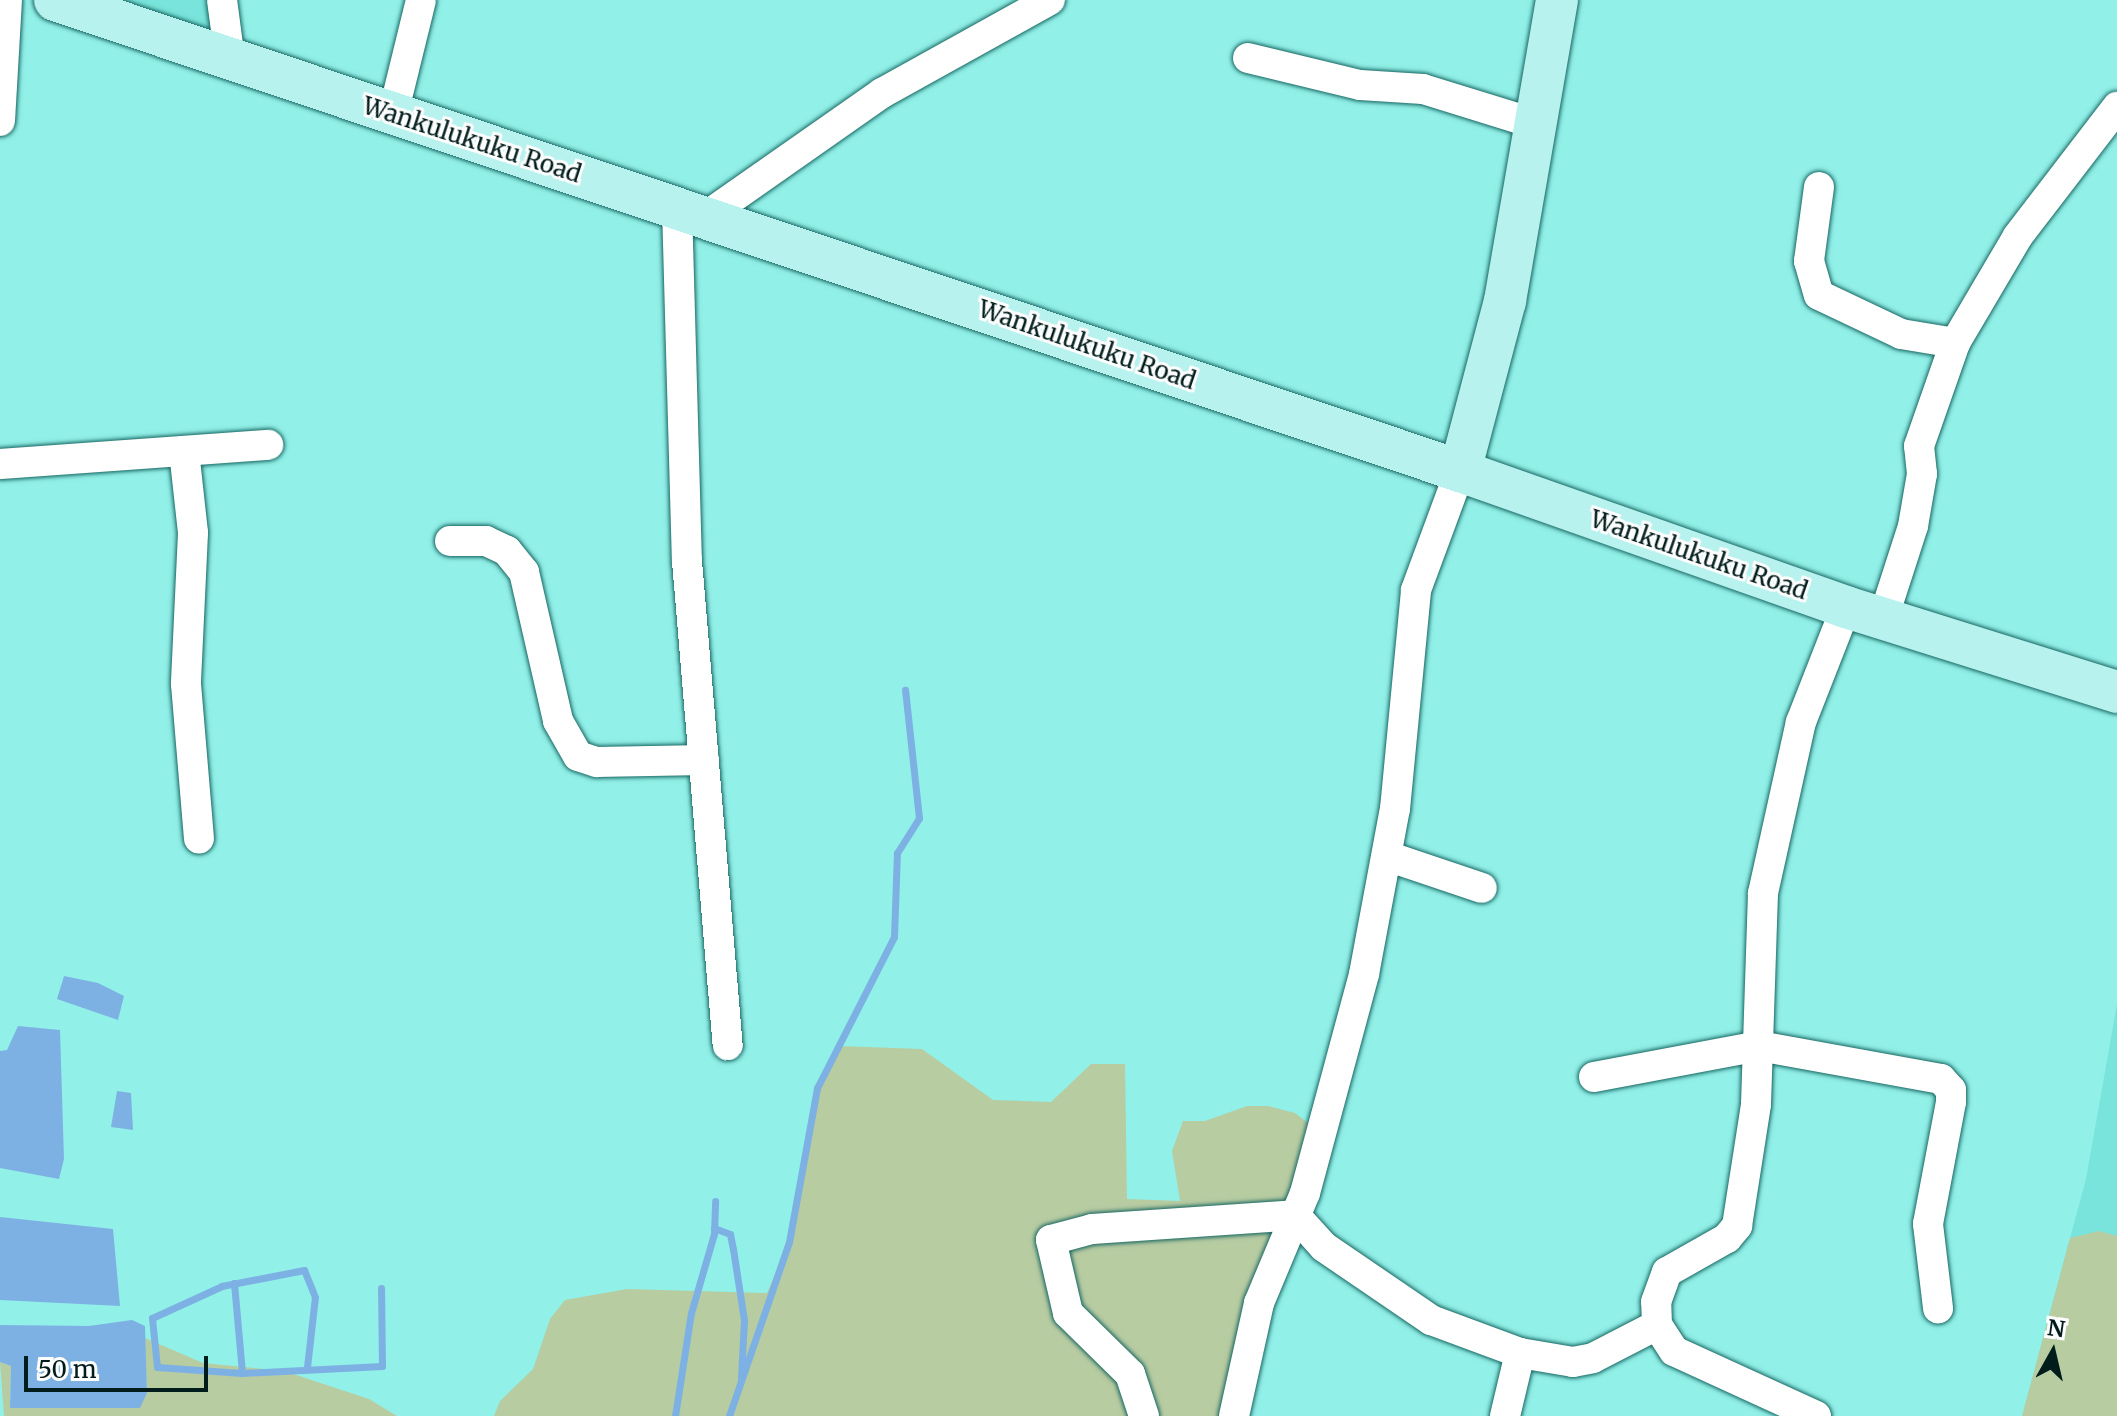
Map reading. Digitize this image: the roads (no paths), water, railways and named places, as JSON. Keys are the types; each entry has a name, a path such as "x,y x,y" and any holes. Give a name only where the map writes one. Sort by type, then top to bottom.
{"main road":[{"name":"Wankulukuku Road","path":"55,0 1460,471 1865,613 2115,689"},
{"path":"1460,471 1505,301 1557,0"}],"street":[{"path":"0,121 7,0"},
{"path":"222,0 230,60"},
{"path":"393,114 421,0"},
{"path":"728,1045 687,561 691,212 882,93 1050,0"},
{"path":"1248,58 1360,85 1423,89 1536,124"},
{"path":"1816,1416 1782,1410 1674,1351 1657,1325 1656,1302 1667,1272 1727,1238 1737,1226 1759,1046 1763,893 1801,722 1913,526 1922,474 1919,446 1930,404 1955,343 2018,236 2117,107"},
{"path":"1819,187 1809,261 1819,295 1901,334 1955,343"},
{"path":"0,464 268,445"},
{"path":"184,451 193,533 186,684 199,838"},
{"path":"1234,1416 1259,1303 1305,1193 1364,974 1387,856 1416,590 1460,471"},
{"path":"450,541 486,541 507,551 524,572 558,721 578,756 597,762 704,760"},
{"path":"1387,856 1482,888"},
{"path":"1594,1077 1759,1046 1936,1076 1951,1090 1928,1224 1938,1308"},
{"path":"1295,1215 1324,1247 1431,1320 1520,1353 1573,1362 1593,1358 1657,1325"},
{"path":"1144,1416 1130,1374 1068,1313 1051,1240 1092,1229 1295,1215"},
{"path":"1505,1416 1520,1353"}],"water":[{"path":"64,976 98,983 124,996 118,1020 57,999"},
{"path":"18,1026 60,1030 64,1159 59,1179 0,1168 0,1051 7,1050"},
{"path":"117,1091 131,1093 133,1130 111,1127"},
{"path":"0,1217 113,1229 120,1306 0,1300"},
{"path":"132,1320 145,1326 147,1393 140,1408 10,1408 11,1366 0,1362 0,1325 89,1326"}],"waterway":[{"path":"729,1416 789,1242 817,1088 894,937 897,853 919,818 905,690"},
{"path":"675,1416 691,1313 714,1234 715,1201"},
{"path":"714,1228 730,1234 733,1249 744,1320 741,1378"},
{"path":"307,1367 315,1297 304,1270 222,1286 152,1318 157,1367 242,1373 382,1366 381,1288"},
{"path":"234,1283 242,1373"}]}
